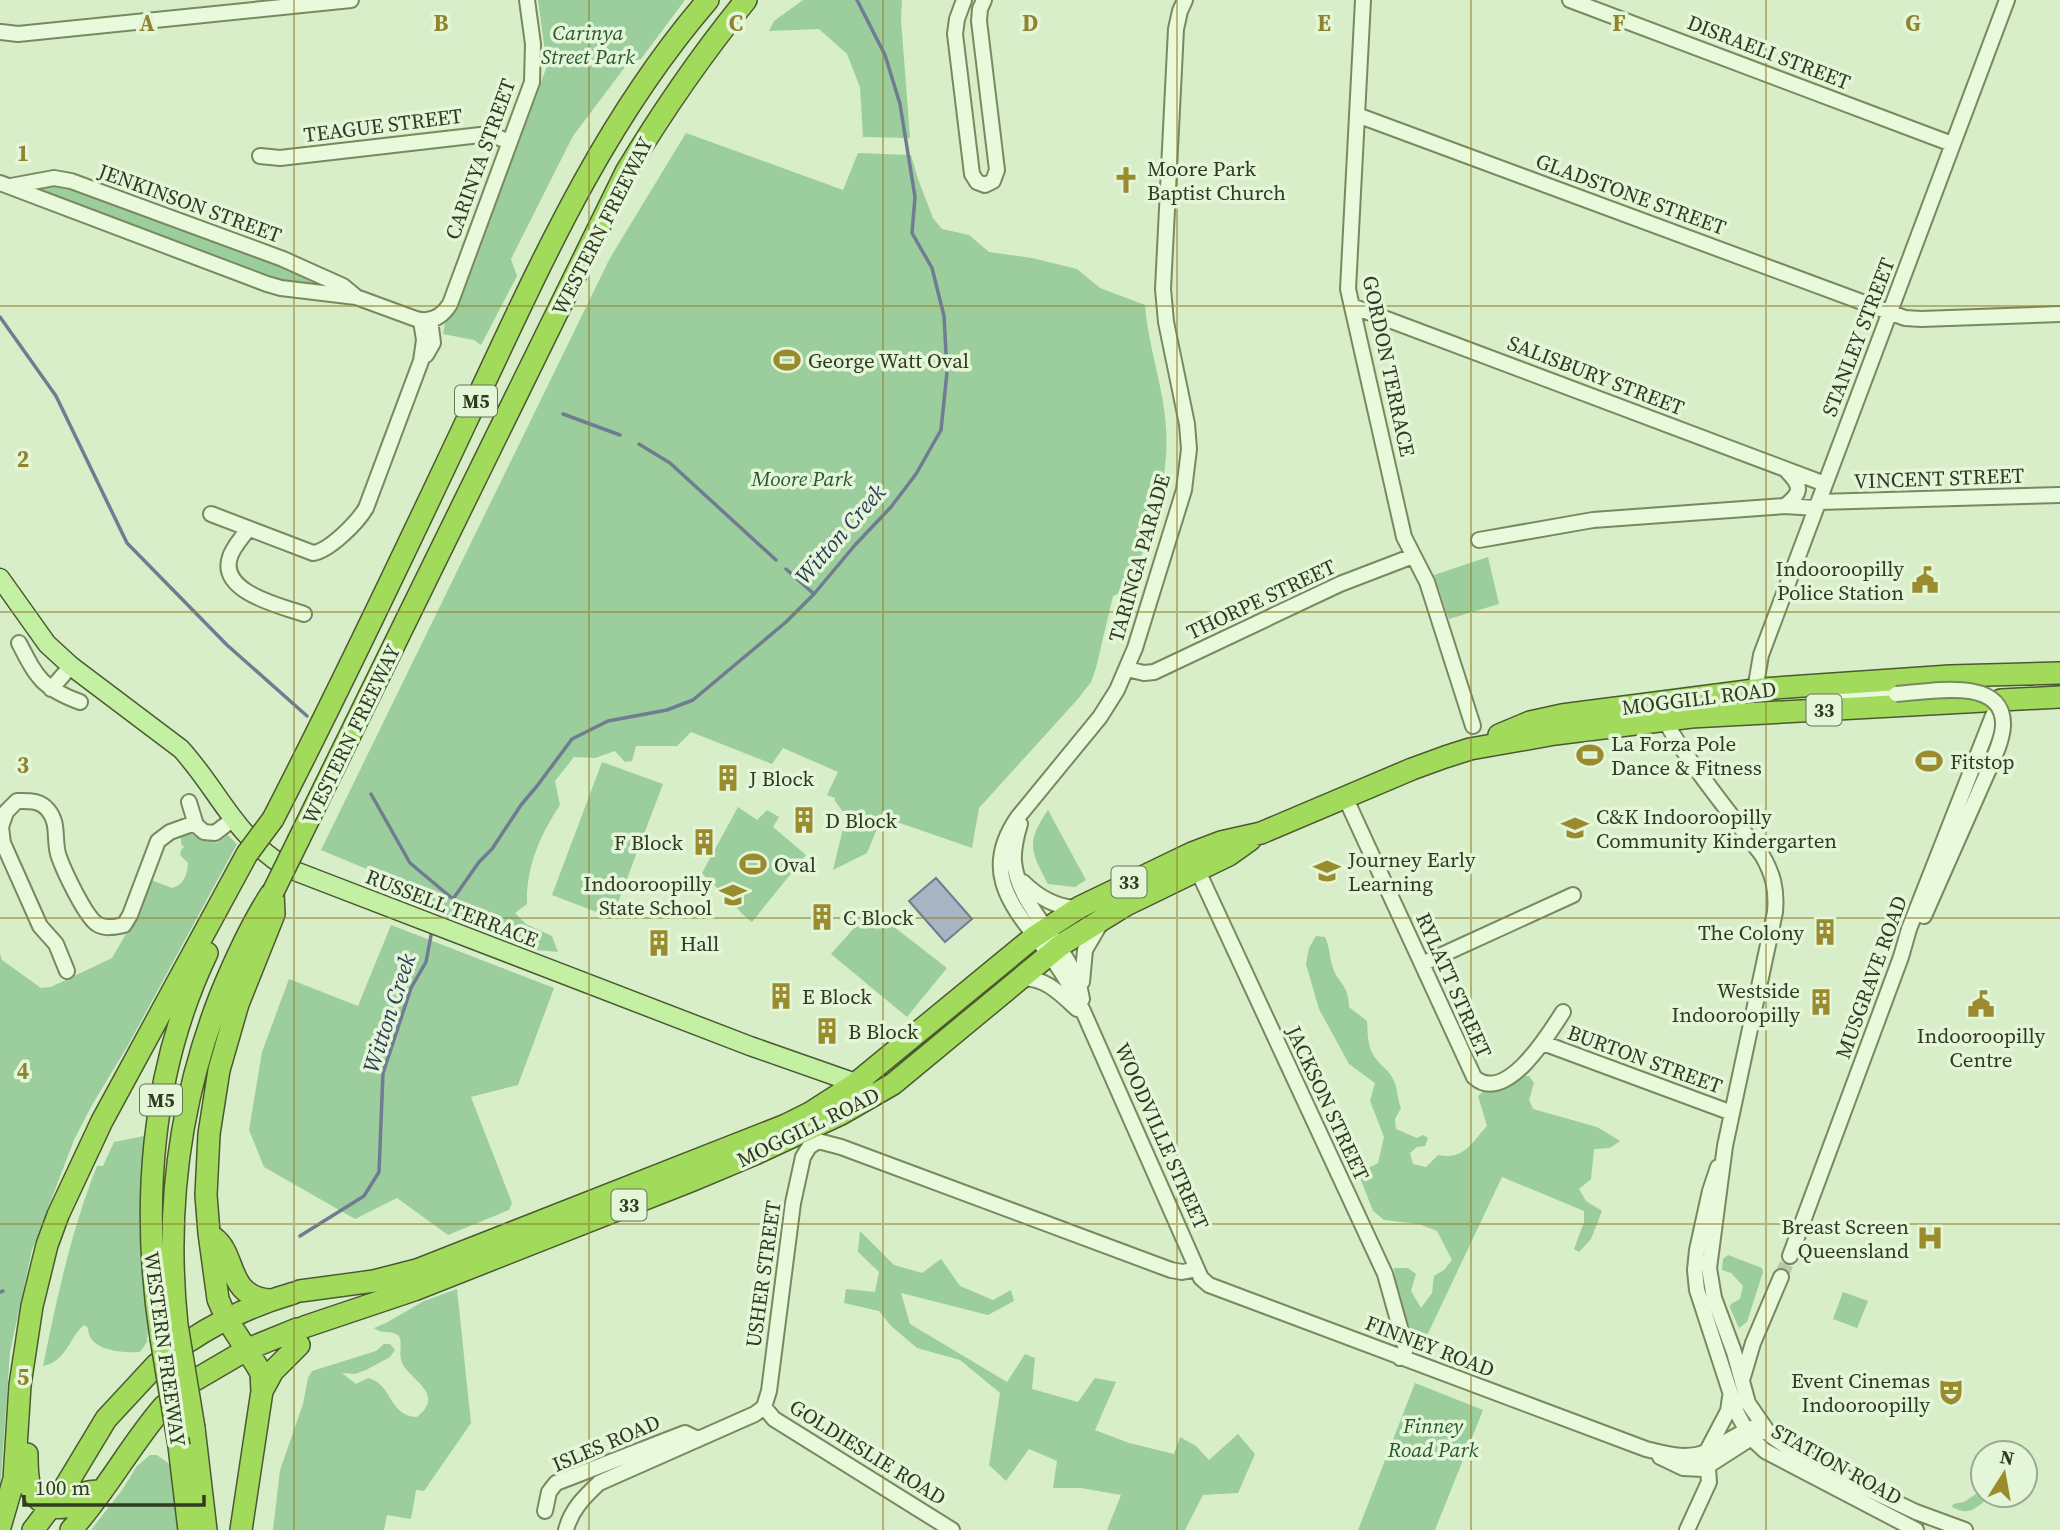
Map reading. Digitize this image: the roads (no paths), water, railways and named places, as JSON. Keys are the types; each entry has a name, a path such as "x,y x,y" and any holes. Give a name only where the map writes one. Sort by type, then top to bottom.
{"highway":[{"name":"WESTERN FREEWAY","path":"206,1530 203,1485 194,1428 153,1278 150,1215 162,1090 197,974 240,877 273,819 384,597 567,209 619,118 682,30 708,0"},
{"name":"WESTERN FREEWAY","path":"189,1530 179,1446 172,1345 173,1216 184,1114 200,1052 222,992 259,913 273,892 626,172 684,81 746,0"},
{"name":"MOGGILL ROAD","path":"1663,711 1758,690 1950,676 2060,673"},
{"name":"MOGGILL ROAD","path":"71,1530 102,1491 134,1442 180,1393 248,1349 301,1336 738,1162 841,1114 884,1090 1054,950 1109,915 1228,855 1261,833 1345,797 1412,769 1470,750 1530,722 1562,715 1998,704 2060,697"},
{"name":"MOGGILL ROAD","path":"33,1530 52,1506 106,1419 172,1345 269,1300 297,1292 393,1277 440,1262 769,1133 810,1113 855,1084 1040,933 1080,907 1201,849 1261,833"},
{"path":"0,1527 14,1479 20,1385 35,1294 51,1235 102,1121 240,877"},
{"path":"241,1530 262,1391 261,1373 226,1318 218,1299 206,1195 209,1134 219,1070 238,1003 274,914 273,892"},
{"path":"76,1175 53,1253 37,1340 27,1424 29,1485 34,1496 52,1506 69,1507 78,1502 85,1493 102,1491"},
{"path":"209,1233 223,1244 229,1267 244,1289 259,1298 269,1300"},
{"path":"262,1391 273,1371 301,1336"}],"main road":[{"name":"RUSSELL TERRACE","path":"0,578 36,631 71,666 181,749 196,766 232,820 267,855 298,874 855,1084 884,1090"}],"street":[{"path":"1,32 18,34 351,0"},
{"name":"CARINYA STREET","path":"426,320 441,315 450,304 527,99 534,72 527,0"},
{"name":"TARINGA PARADE","path":"1040,933 1009,898 1001,867 1008,833 1027,805 1114,697 1127,669 1184,490 1189,450 1187,424 1166,322 1163,289 1177,29 1180,10 1185,0"},
{"name":"GORDON TERRACE","path":"1363,0 1348,284 1404,537 1427,582 1473,726"},
{"name":"DISRAELI STREET","path":"1570,0 1952,144"},
{"name":"STANLEY STREET","path":"1758,690 1760,655 2007,0"},
{"path":"964,1 983,3 980,24 997,170 993,181 985,185 976,181 972,174 956,41 957,19 964,1"},
{"name":"GLADSTONE STREET","path":"1357,115 1905,318 2060,314"},
{"name":"TEAGUE STREET","path":"260,156 280,158 489,134 510,142"},
{"name":"JENKINSON STREET","path":"1,183 20,186 54,178 79,183 283,260 343,286 356,297"},
{"name":"JENKINSON STREET","path":"1,183 276,288 356,297 426,320"},
{"name":"SALISBURY STREET","path":"1352,306 1825,484"},
{"path":"211,514 314,553 320,552 352,526 366,508 421,361 433,343 426,320"},
{"path":"1785,469 1799,489 1796,497 1785,506"},
{"name":"VINCENT STREET","path":"1817,505 2060,495"},
{"path":"1479,540 1593,520 1817,505"},
{"path":"248,529 230,557 230,569 236,584 245,592 304,614"},
{"name":"THORPE STREET","path":"1127,669 1140,673 1154,672 1340,584 1413,556"},
{"path":"19,643 35,674 51,689 80,702"},
{"path":"51,689 71,666"},
{"path":"1758,690 1831,694 1965,690 1989,697 2000,710 2003,724 2001,739 1989,769 1937,890 1901,957"},
{"name":"MUSGRAVE ROAD","path":"1790,1256 1909,929 1998,704"},
{"name":"STATION ROAD","path":"1663,711 1762,855 1771,871 1775,886 1775,912 1725,1146 1709,1273 1714,1298 1734,1352 1748,1403 1762,1426 1776,1441 1794,1452 1916,1512 1960,1529"},
{"name":"RYLATT STREET","path":"1345,797 1471,1073 1478,1081 1488,1084 1503,1081 1514,1073 1543,1043 1563,1012"},
{"path":"67,971 56,944 40,926 3,843 1,827 6,812 17,801 37,802 48,810 57,829 58,855 87,913 97,925 112,927 124,925 130,915 160,839 179,827 195,823"},
{"path":"189,802 195,823 202,831 211,833 232,820"},
{"name":"TARINGA PARADE","path":"1014,866 1016,838 1027,805"},
{"path":"1014,866 1023,883 1039,895 1062,906 1080,907"},
{"path":"1014,866 1040,933"},
{"name":"JACKSON STREET","path":"1197,869 1385,1275 1406,1349 1400,1358"},
{"path":"1422,964 1573,895"},
{"path":"1083,1008 1085,950 1091,937 1109,915"},
{"name":"WOODVILLE STREET","path":"1040,933 1073,968 1083,1008 1199,1273"},
{"path":"1011,984 1028,978 1044,983 1083,1008"},
{"name":"BURTON STREET","path":"1543,1043 1732,1113"},
{"name":"FINNEY ROAD","path":"808,1147 818,1141 826,1142 1171,1270 1199,1273 1209,1285 1646,1449 1674,1464 1703,1460"},
{"name":"STATION ROAD","path":"1725,1146 1710,1191 1695,1270 1698,1297 1730,1392 1748,1435 1774,1456 1916,1530"},
{"name":"USHER STREET","path":"764,1407 769,1391 793,1203 803,1157 808,1147"},
{"path":"1744,1385 1744,1369 1752,1343 1781,1277"},
{"path":"1715,1345 1724,1351 1734,1352 1744,1350 1752,1343"},
{"path":"1687,1530 1709,1482 1703,1460 1728,1411 1730,1392"},
{"name":"ISLES ROAD","path":"566,1530 569,1519 583,1498 598,1483 755,1414 764,1407"},
{"name":"GOLDIESLIE ROAD","path":"764,1407 774,1419 952,1530"},
{"path":"1703,1460 1762,1426"},
{"name":"ISLES ROAD","path":"545,1511 549,1492 556,1483 685,1433 698,1439"},
{"name":"FINNEY ROAD","path":"1646,1449 1703,1460"}],"water":[{"path":"936,878 972,919 945,942 909,901"}],"waterway":[{"name":"Witton Creek","path":"371,794 410,863 453,899 572,739 608,721 667,710 693,700 786,622 814,594 891,507 916,474 941,430 947,372 944,316 932,268 912,233 915,197 900,104 885,55 857,0"},
{"path":"0,317 56,396 127,543 227,645 307,716"},
{"path":"563,414 620,435"},
{"path":"639,444 670,463 776,560"},
{"path":"786,569 814,594"},
{"name":"Witton Creek","path":"300,1236 364,1196 379,1172 383,1073 411,988 426,962 432,930"}],"tunnel":[{"path":"1781,1277 1790,1256"}],"place":[{"name":"Moore Park Baptist Church","path":"1126,180"},
{"name":"George Watt Oval","path":"787,360"},
{"name":"Indooroopilly Police Station","path":"1925,580"},
{"name":"La Forza Pole Dance & Fitness","path":"1590,755"},
{"name":"Fitstop","path":"1929,761"},
{"name":"J Block","path":"728,778"},
{"name":"D Block","path":"804,820"},
{"name":"C&K Indooroopilly Community Kindergarten","path":"1575,828"},
{"name":"F Block","path":"704,842"},
{"name":"Oval","path":"753,864"},
{"name":"Journey Early Learning","path":"1327,871"},
{"name":"Indooroopilly State School","path":"733,895"},
{"name":"C Block","path":"822,917"},
{"name":"The Colony","path":"1825,932"},
{"name":"Hall","path":"659,943"},
{"name":"E Block","path":"781,996"},
{"name":"Westside Indooroopilly","path":"1821,1002"},
{"name":"Indooroopilly Centre","path":"1981,1004"},
{"name":"B Block","path":"827,1031"},
{"name":"Breast Screen Queensland","path":"1930,1238"},
{"name":"Event Cinemas Indooroopilly","path":"1951,1392"}],"park label":[{"name":"Carinya Street Park","path":"588,44"},
{"name":"Moore Park","path":"802,478"},
{"name":"Finney Road Park","path":"1433,1437"}]}
